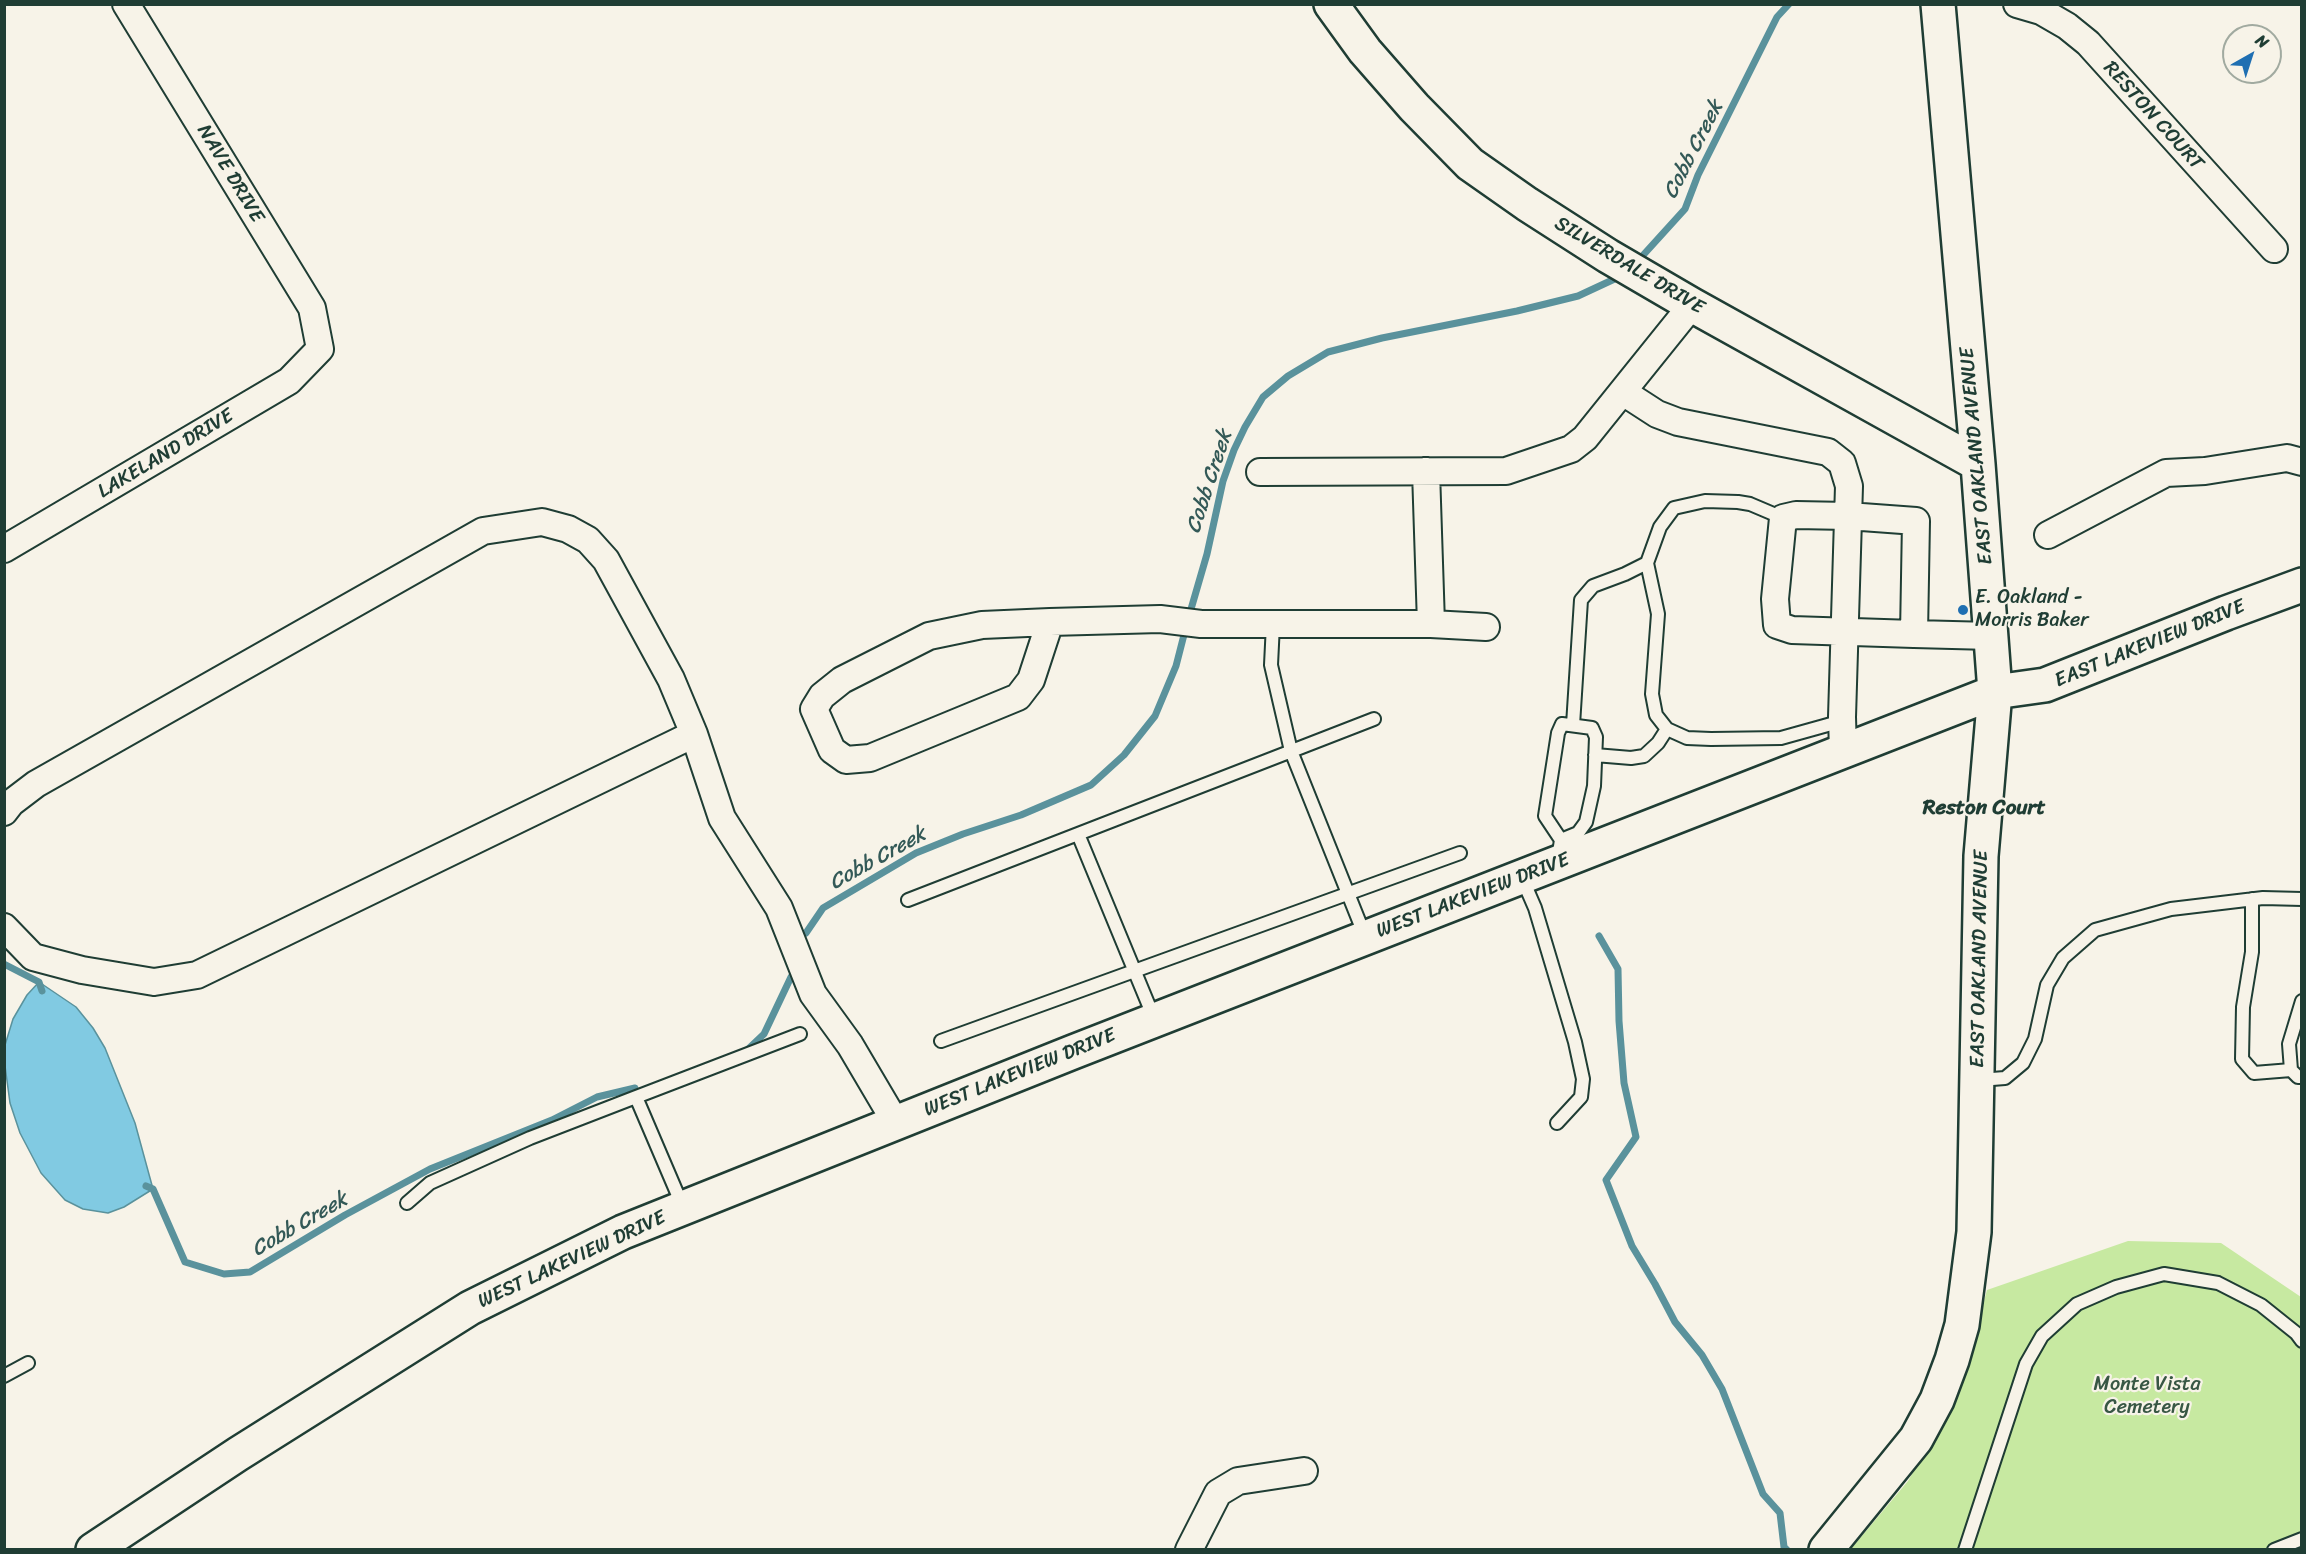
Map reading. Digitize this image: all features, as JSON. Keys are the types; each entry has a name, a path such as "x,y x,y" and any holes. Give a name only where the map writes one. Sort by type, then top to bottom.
{"street":[{"name":"NAVE DRIVE","path":"126,4 312,308 320,349"},
{"name":"SILVERDALE DRIVE","path":"1331,4 1365,51 1414,107 1470,164 1608,256 1978,464"},
{"name":"RESTON COURT","path":"2017,4 2041,11 2067,26 2088,43 2274,249"},
{"name":"EAST OAKLAND AVENUE","path":"1826,1550 1916,1439 1937,1400 1962,1325 1974,1232 1982,856 1995,692 1943,5"},
{"path":"1260,472 1506,471 1571,449 1585,438 1692,305"},
{"name":"LAKELAND DRIVE","path":"4,549 289,381 320,349"},
{"path":"1623,392 1657,414 1678,422 1828,452 1842,463 1849,486 1843,736"},
{"path":"2048,535 2166,473 2205,471 2288,459 2301,462"},
{"path":"1426,471 1431,624"},
{"path":"1914,634 1916,521 1848,516 1796,515 1783,518 1775,600 1777,625 1792,630 1844,632 1914,634 1991,636"},
{"path":"4,812 11,803 36,784 483,531 542,522 568,530 588,540 606,560 671,678 694,734 722,818 779,908 813,994 850,1045 896,1123"},
{"name":"EAST LAKEVIEW DRIVE","path":"1995,692 2044,686 2226,612 2301,585"},
{"path":"1050,622 1031,680 1018,697 870,758 846,760 832,750 814,709 822,696 842,680 929,636 982,625 1050,622 1160,619 1201,624 1431,624 1486,627"},
{"name":"WEST LAKEVIEW DRIVE","path":"93,1550 238,1454 470,1308 623,1232 1154,1020 1521,877 1559,851 1843,736 1995,692"},
{"path":"4,927 33,957 82,970 154,982 197,975 694,734"},
{"path":"1189,1550 1218,1493 1238,1481 1304,1471"}],"lane":[{"path":"1783,518 1750,504 1705,501 1674,508 1660,527 1647,563 1658,614 1652,694 1656,715 1666,729 1687,738 1843,736"},
{"path":"1573,725 1581,600 1593,586 1647,563"},
{"path":"1273,624 1271,665 1291,751 1366,938"},
{"path":"908,900 1374,718"},
{"path":"1562,724 1592,728 1596,737 1595,754 1594,786 1586,822 1559,851 1545,816 1558,733 1562,724"},
{"path":"1595,754 1631,758 1644,756 1658,743 1666,729"},
{"path":"1078,834 1154,1020"},
{"path":"941,1041 1460,853"},
{"path":"1521,877 1538,919 1575,1042 1583,1079 1581,1097 1557,1124"},
{"path":"1978,1080 2004,1078 2023,1063 2035,1039 2047,985 2064,958 2095,930 2171,909 2252,899 2301,899"},
{"path":"2252,899 2252,952 2243,1008 2242,1059 2254,1072 2296,1074 2289,1044 2301,1001"},
{"path":"407,1203 430,1183 530,1138 800,1034"},
{"path":"636,1097 684,1208"},
{"path":"1965,1550 2026,1364 2042,1336 2078,1304 2116,1287 2164,1274 2218,1283 2227,1287 2261,1305 2296,1333 2301,1341"},
{"path":"4,1376 28,1363"},
{"path":"2274,1550 2301,1539"}],"green space":[{"name":"Monte Vista Cemetery","path":"2128,1241 2221,1243 2301,1297 2301,1549 1850,1550 1908,1481 1958,1393 1987,1290"}],"water":[{"path":"39,982 76,1007 93,1028 105,1048 135,1123 153,1189 124,1207 108,1213 83,1209 65,1200 41,1173 20,1133 10,1103 5,1066 5,1045 13,1019 27,995"}],"waterway":[{"name":"Cobb Creek","path":"1636,263 1685,209 1698,175 1777,17 1789,4"},
{"name":"Cobb Creek","path":"1189,616 1207,554 1223,481 1234,450 1263,397 1288,376 1328,352 1382,338 1517,311 1578,296 1621,276"},
{"name":"Cobb Creek","path":"806,933 823,908 916,853 963,834 1021,815 1091,785 1124,755 1155,716 1176,666 1186,627"},
{"path":"1599,936 1618,969 1624,1083 1636,1137 1606,1180 1632,1246 1675,1322 1702,1355 1722,1389 1763,1494 1780,1513 1784,1547 1787,1550"},
{"name":"Cobb Creek","path":"4,964 39,982 42,991"},
{"name":"Cobb Creek","path":"744,1053 764,1034 791,977"},
{"name":"Cobb Creek","path":"146,1186 153,1189 185,1262 224,1274 250,1272 345,1215 430,1169 552,1120 597,1097 635,1088"}],"place":[{"name":"E. Oakland - Morris Baker","path":"1963,610"}],"district":[{"name":"Reston Court","path":"1984,809"}]}
